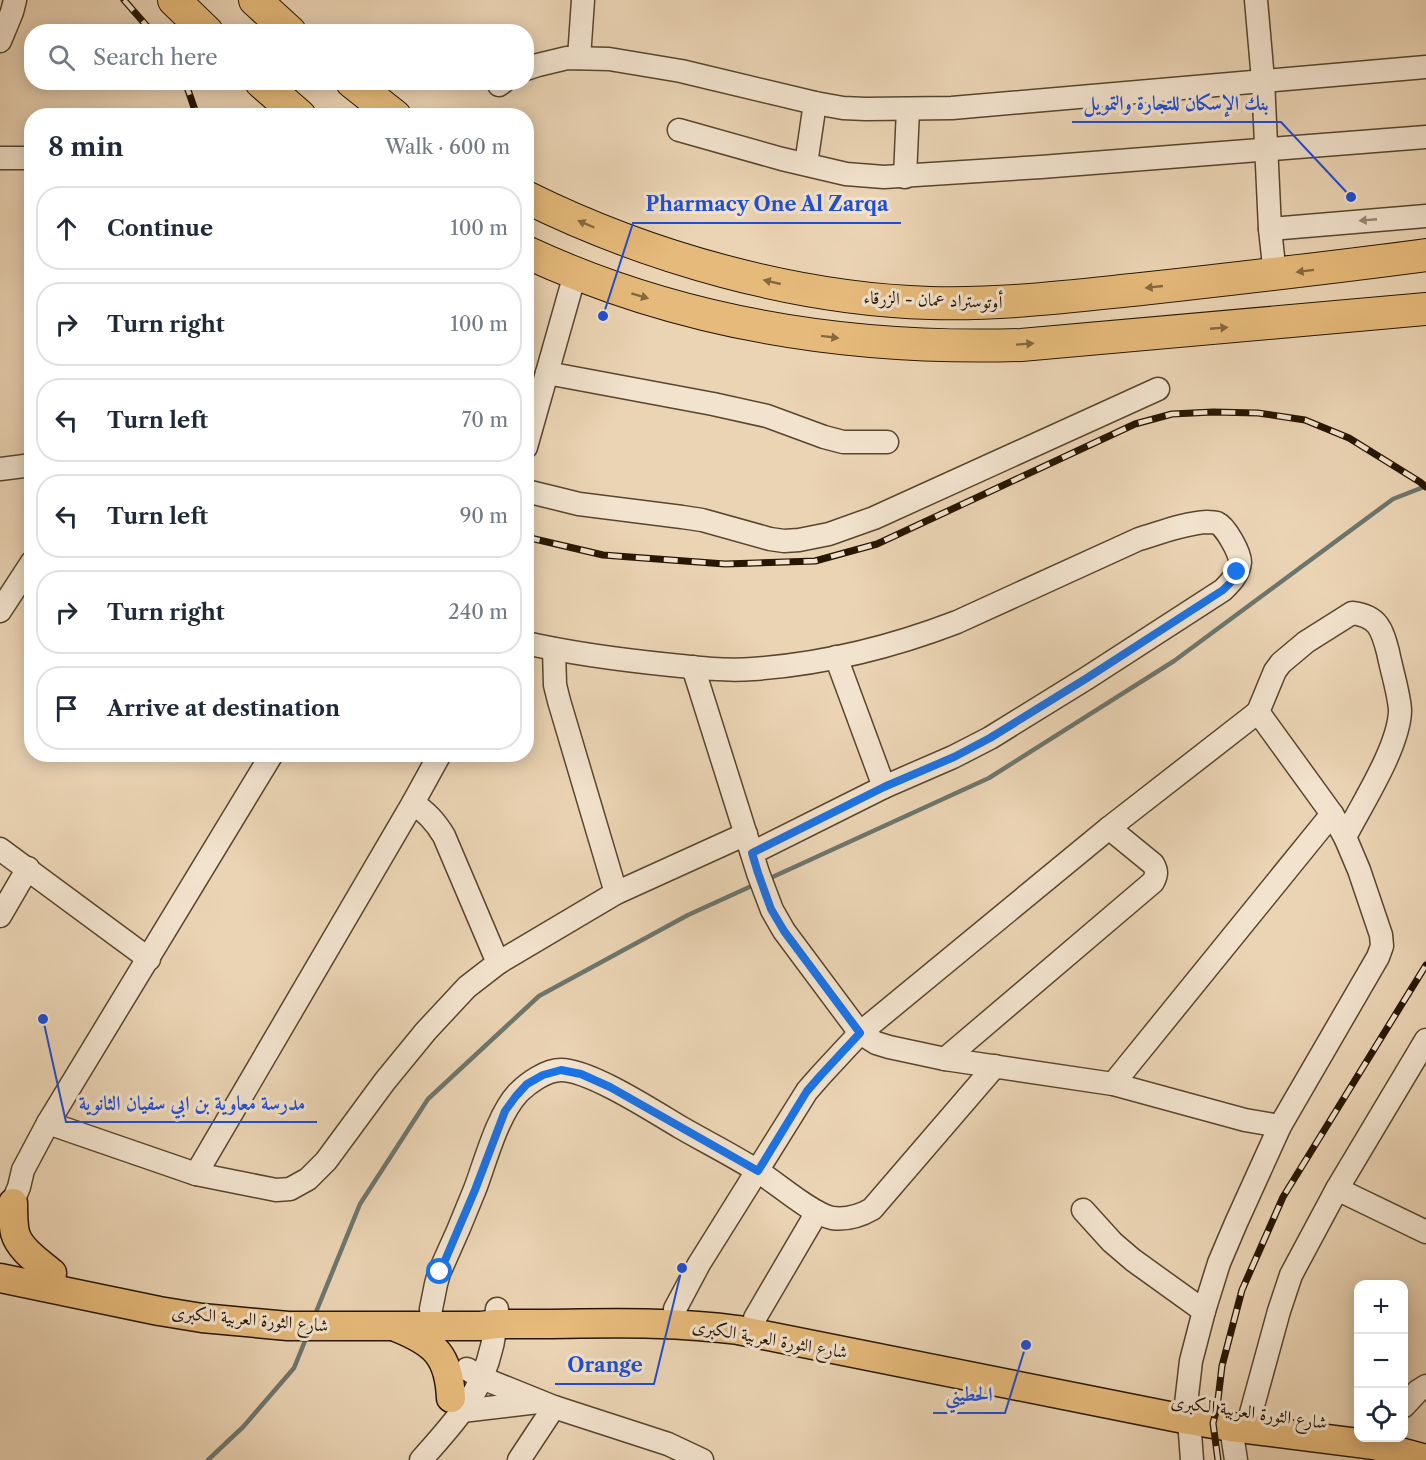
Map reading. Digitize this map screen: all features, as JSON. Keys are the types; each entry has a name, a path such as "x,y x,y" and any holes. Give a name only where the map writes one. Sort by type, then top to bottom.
{"highway":[{"path":"174,0 199,24"},
{"path":"255,0 281,24"},
{"path":"270,90 291,108"},
{"path":"362,90 385,108"},
{"name":"أوتوستراد عمان - الزرقاء","path":"534,201 634,243 704,266 835,295 881,300 947,304 1005,303 1275,275 1426,255"},
{"path":"534,256 614,288 678,307 752,324 848,339 934,345 1021,345 1426,309"}],"main road":[{"path":"6,1202 18,1241 52,1273"},
{"name":"شارع الثورة العربية الكبرى","path":"0,1259 52,1273 290,1318"},
{"name":"شارع الثورة العربية الكبرى","path":"0,1278 202,1318 321,1318 431,1309 489,1317 715,1327 1188,1412 1354,1435"},
{"name":"شارع الثورة العربية الكبرى","path":"321,1318 393,1326 489,1317 675,1309 722,1312 1188,1412"},
{"path":"393,1326 430,1344 440,1355 456,1404"},
{"path":"1408,1436 1426,1442"},
{"name":"شارع الثورة العربية الكبرى","path":"1384,1442 1426,1459"}],"street":[{"path":"0,41 15,0"},
{"path":"579,58 583,0"},
{"path":"1256,0 1263,80 1270,229 1275,275"},
{"path":"534,66 567,58 609,59 681,71 843,108 908,109 952,108 1426,67"},
{"path":"806,164 815,103"},
{"path":"905,177 908,109"},
{"path":"679,130 846,174 884,177 1426,136"},
{"path":"0,158 24,158"},
{"path":"1270,229 1426,216"},
{"path":"534,419 575,274"},
{"path":"547,373 767,416 843,442 887,442"},
{"path":"534,493 579,504 702,520 770,539 799,540 829,534 874,518 1158,390"},
{"path":"0,469 24,466"},
{"path":"48,1123 196,1174 276,1190 290,1189 308,1179 326,1161 385,1081 426,1031 467,987 498,963 616,893 752,853 884,787 954,757 990,738 1214,596 1231,582 1240,561 1238,551 1224,529 1217,524 1207,522 1168,530 1139,539 957,622 930,632 876,649 796,664 753,669 693,667 621,660 534,645"},
{"path":"0,611 24,574"},
{"path":"675,1309 699,1264 807,1091 860,1033 1109,828 1258,712 1281,663 1306,642 1352,613 1368,616 1380,627 1400,708 1399,722 1390,750 1345,837"},
{"path":"554,649 555,684 559,701 616,893"},
{"path":"836,657 884,787"},
{"path":"693,667 771,909 784,931 860,1033 876,1043 889,1047 945,1059 1113,1083 1245,1120 1280,1126"},
{"path":"1192,1460 1188,1412 1191,1361 1223,1253 1280,1126 1378,957 1382,946 1359,870 1345,837 1332,814 1258,712"},
{"path":"0,1230 6,1202 19,1187 23,1170 48,1123 267,762"},
{"path":"196,1174 436,762"},
{"path":"413,803 437,823 444,836 498,963"},
{"path":"1113,1083 1332,814"},
{"path":"945,1059 1153,882 1156,870 1153,864 1109,828"},
{"path":"0,849 148,959"},
{"path":"0,916 28,868"},
{"path":"1236,1460 1241,1420 1291,1275 1337,1188 1426,1040"},
{"path":"431,1309 440,1272 505,1111 527,1084 543,1075 561,1070 581,1074 610,1087 758,1171 817,1212 832,1218 845,1218 859,1216 872,1209 995,1066"},
{"path":"1337,1188 1426,1232"},
{"path":"1083,1210 1112,1242 1133,1260 1204,1311"},
{"path":"755,1318 817,1212"},
{"path":"421,1460 475,1373 477,1344 489,1317"},
{"path":"475,1373 662,1452 702,1460"},
{"path":"1408,1402 1426,1386"},
{"path":"406,1460 456,1404 548,1405"},
{"path":"519,1460 548,1405"}],"waterway":[{"path":"766,880 989,778 1174,661 1393,499 1426,486"},
{"path":"314,1317 360,1204 428,1099 539,996 688,915 756,884"},
{"path":"208,1460 243,1427 294,1368 307,1336"}],"railway":[{"path":"124,0 145,24"},
{"path":"188,90 194,108"},
{"path":"534,539 603,555 725,564 815,561 877,544 1135,424 1172,414 1258,413 1305,420 1349,438 1426,487"},
{"path":"1218,1460 1213,1423 1222,1366 1242,1290 1283,1197 1426,965"}],"place":[{"name":"بنك الإسكان للتجارة والتمويل","path":"1351,197"},
{"name":"Pharmacy One Al Zarqa","path":"603,316"},
{"name":"مدرسة معاوية بن ابي سفيان الثانوية","path":"43,1019"},
{"name":"Orange","path":"682,1268"},
{"name":"الحطيني","path":"1026,1345"}],"route":[{"path":"440,1272 505,1111 527,1084 543,1075 561,1070 581,1074 610,1087 758,1171 807,1091 860,1033 784,931 771,909 752,853 884,787 954,757 990,738 1223,590 1237,572"}]}
